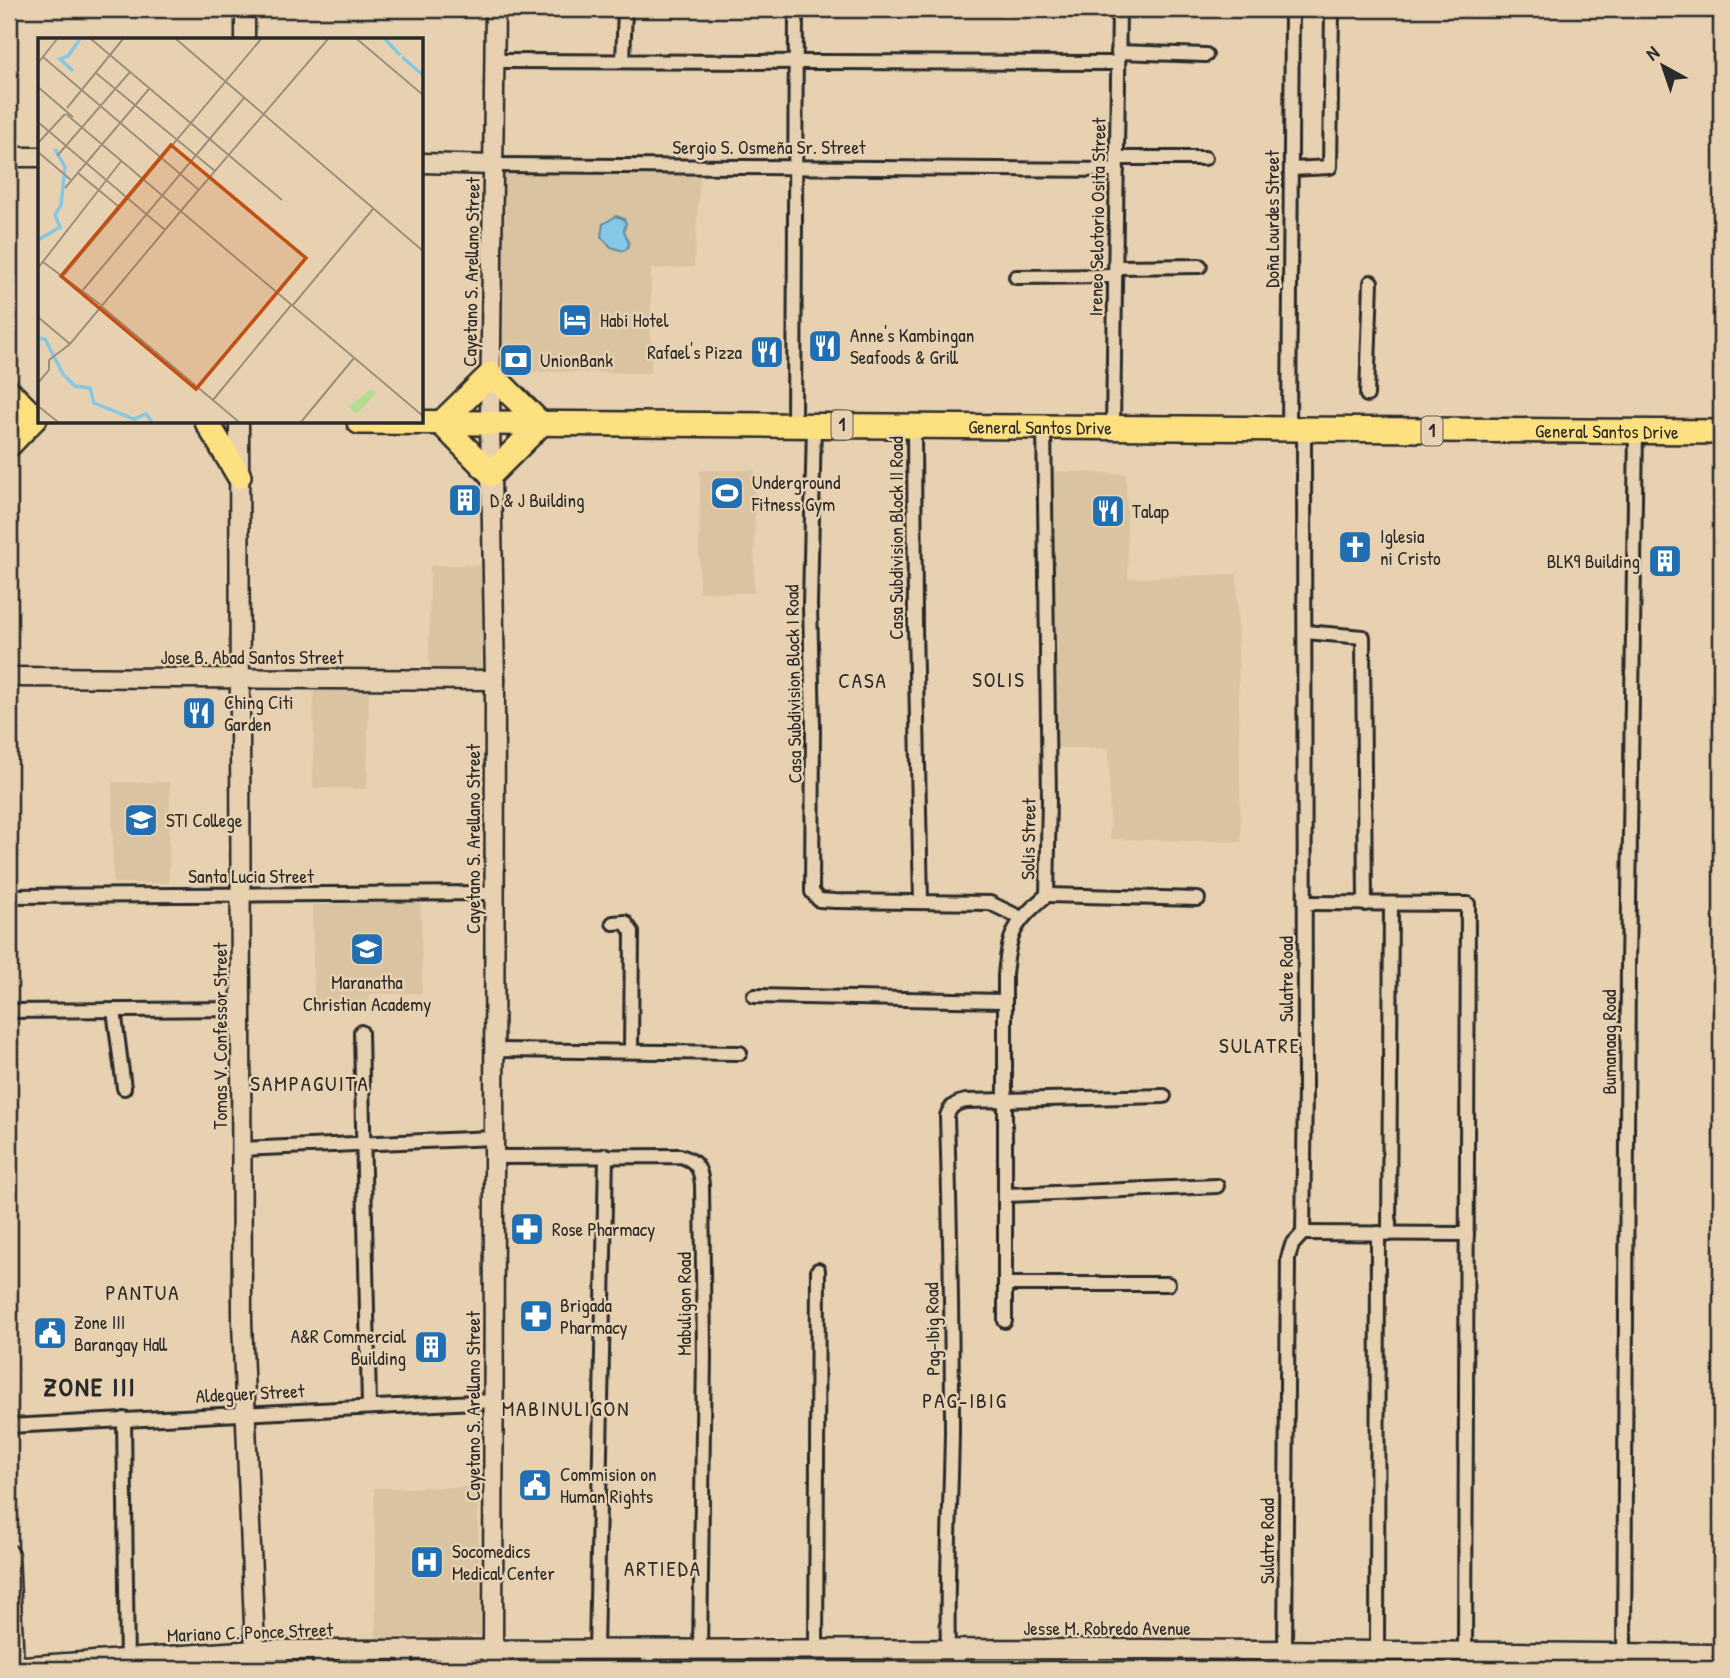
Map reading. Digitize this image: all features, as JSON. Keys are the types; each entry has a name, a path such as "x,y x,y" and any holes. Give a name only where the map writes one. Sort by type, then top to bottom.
{"highway":[{"path":"491,374 541,424 491,474 441,423 491,374"},
{"path":"9,393 38,418"},
{"path":"9,418 38,418"},
{"path":"9,445 38,418"},
{"name":"General Santos Drive","path":"424,423 1721,432"},
{"path":"208,424 239,476"}],"street":[{"path":"245,9 245,38"},
{"name":"Cayetano S. Arellano Street","path":"493,1669 495,680 490,423 495,9"},
{"path":"623,61 625,9"},
{"name":"Casa Subdivision Block I Road","path":"796,9 795,168 804,425 814,465 810,605 813,726 811,887 813,895 819,900 922,901"},
{"name":"Ireneo Selotorio Osita Street","path":"1113,427 1119,9"},
{"name":"Doña Lourdes Street","path":"1292,9 1291,169 1297,430"},
{"path":"1291,169 1330,167 1332,9"},
{"path":"494,61 796,62 1206,55"},
{"path":"9,157 38,157"},
{"name":"Sergio S. Osmeña Sr. Street","path":"424,163 795,168 1117,164 1205,159"},
{"path":"1016,277 1200,266"},
{"path":"1367,395 1371,282"},
{"name":"Tomas V. Confessor Street","path":"239,424 244,1412 255,1650"},
{"name":"Casa Subdivision Block II Road","path":"914,425 915,627 922,901"},
{"name":"Solis Street","path":"1005,1321 1004,1001 1008,942 1021,918 1047,895 1049,799 1044,426"},
{"name":"Sulatre Road","path":"1285,1650 1288,1258 1292,1245 1303,1233 1305,632 1297,430"},
{"name":"Bumanaag Road","path":"1624,1653 1628,981 1636,432"},
{"path":"1305,632 1363,637 1365,904"},
{"name":"Jose B. Abad Santos Street","path":"9,677 495,680"},
{"name":"Santa Lucia Street","path":"9,896 493,893"},
{"path":"1047,895 1199,899"},
{"path":"922,901 995,903 1021,918"},
{"path":"1305,903 1468,904 1465,1652"},
{"path":"1377,1651 1391,904"},
{"path":"612,923 625,922 632,932 631,1051"},
{"path":"754,996 1004,1001"},
{"path":"9,1011 241,1009"},
{"path":"114,1010 124,1088"},
{"path":"361,1032 369,1406"},
{"path":"494,1050 740,1053"},
{"name":"Pag-Ibig Road","path":"958,1669 953,1650 947,1586 952,1337 947,1116 953,1105 960,1102 1164,1096"},
{"path":"242,1149 493,1138"},
{"path":"596,1651 606,1155"},
{"name":"Mabuligon Road","path":"493,1157 680,1156 695,1163 702,1175 704,1354 701,1650"},
{"path":"1006,1195 1217,1186"},
{"path":"1303,1233 1467,1234"},
{"path":"816,1649 818,1270"},
{"path":"1006,1284 1168,1284"},
{"name":"Aldeguer Street","path":"9,1426 494,1401"},
{"path":"124,1419 127,1664"},
{"path":"9,1554 12,1667"},
{"path":"406,1649 406,1669"},
{"path":"1093,1649 1093,1669"},
{"name":"Mariano C. Ponce Street","path":"12,1667 231,1660 255,1650 492,1650"},
{"name":"Jesse M. Robredo Avenue","path":"492,1650 1285,1650 1465,1652 1601,1661 1624,1653 1690,1661 1721,1654"},
{"path":"320,1651 320,1669"},
{"path":"648,1651 648,1669"}],"shaded area":[{"name":"Habi Hotel","path":"500,173 700,176 694,267 651,269 651,373 499,371"},
{"path":"700,470 755,470 754,593 699,592"},
{"path":"1049,471 1126,474 1128,578 1237,574 1241,842 1110,839 1109,748 1050,748"},
{"path":"430,565 482,565 482,668 429,668"},
{"path":"314,687 369,687 367,789 313,788"},
{"name":"STI College","path":"112,782 170,782 169,883 113,883"},
{"name":"Maranatha Christian Academy","path":"421,902 422,993 369,994 369,1006 314,1007 312,905"},
{"name":"Socomedics Medical Center","path":"477,1487 481,1636 376,1638 374,1488"}],"water":[{"path":"616,216 624,219 626,223 624,231 629,243 623,251 611,247 601,237 603,224"}],"place":[{"name":"Habi Hotel","path":"575,320"},
{"name":"Anne's Kambingan Seafoods & Grill","path":"825,346"},
{"name":"Rafael's Pizza","path":"767,352"},
{"name":"UnionBank","path":"516,360"},
{"name":"Underground Fitness Gym","path":"727,493"},
{"name":"D & J Building","path":"465,500"},
{"name":"Talap","path":"1108,511"},
{"name":"Iglesia ni Cristo","path":"1355,547"},
{"name":"BLK9 Building","path":"1665,561"},
{"name":"Ching Citi Garden","path":"199,713"},
{"name":"STI College","path":"141,820"},
{"name":"Maranatha Christian Academy","path":"367,949"},
{"name":"Rose Pharmacy","path":"527,1229"},
{"name":"Brigada Pharmacy","path":"536,1316"},
{"name":"Zone III Barangay Hall","path":"50,1333"},
{"name":"A&R Commercial Building","path":"431,1347"},
{"name":"Commision on Human Rights","path":"535,1485"},
{"name":"Socomedics Medical Center","path":"427,1562"}],"district":[{"name":"SOLIS","path":"999,680"},
{"name":"CASA","path":"863,681"},
{"name":"SULATRE","path":"1260,1046"},
{"name":"SAMPAGUITA","path":"310,1084"},
{"name":"PANTUA","path":"143,1293"},
{"name":"ZONE III","path":"90,1387"},
{"name":"PAG-IBIG","path":"965,1401"},
{"name":"MABINULIGON","path":"566,1409"},
{"name":"ARTIEDA","path":"663,1569"}]}
